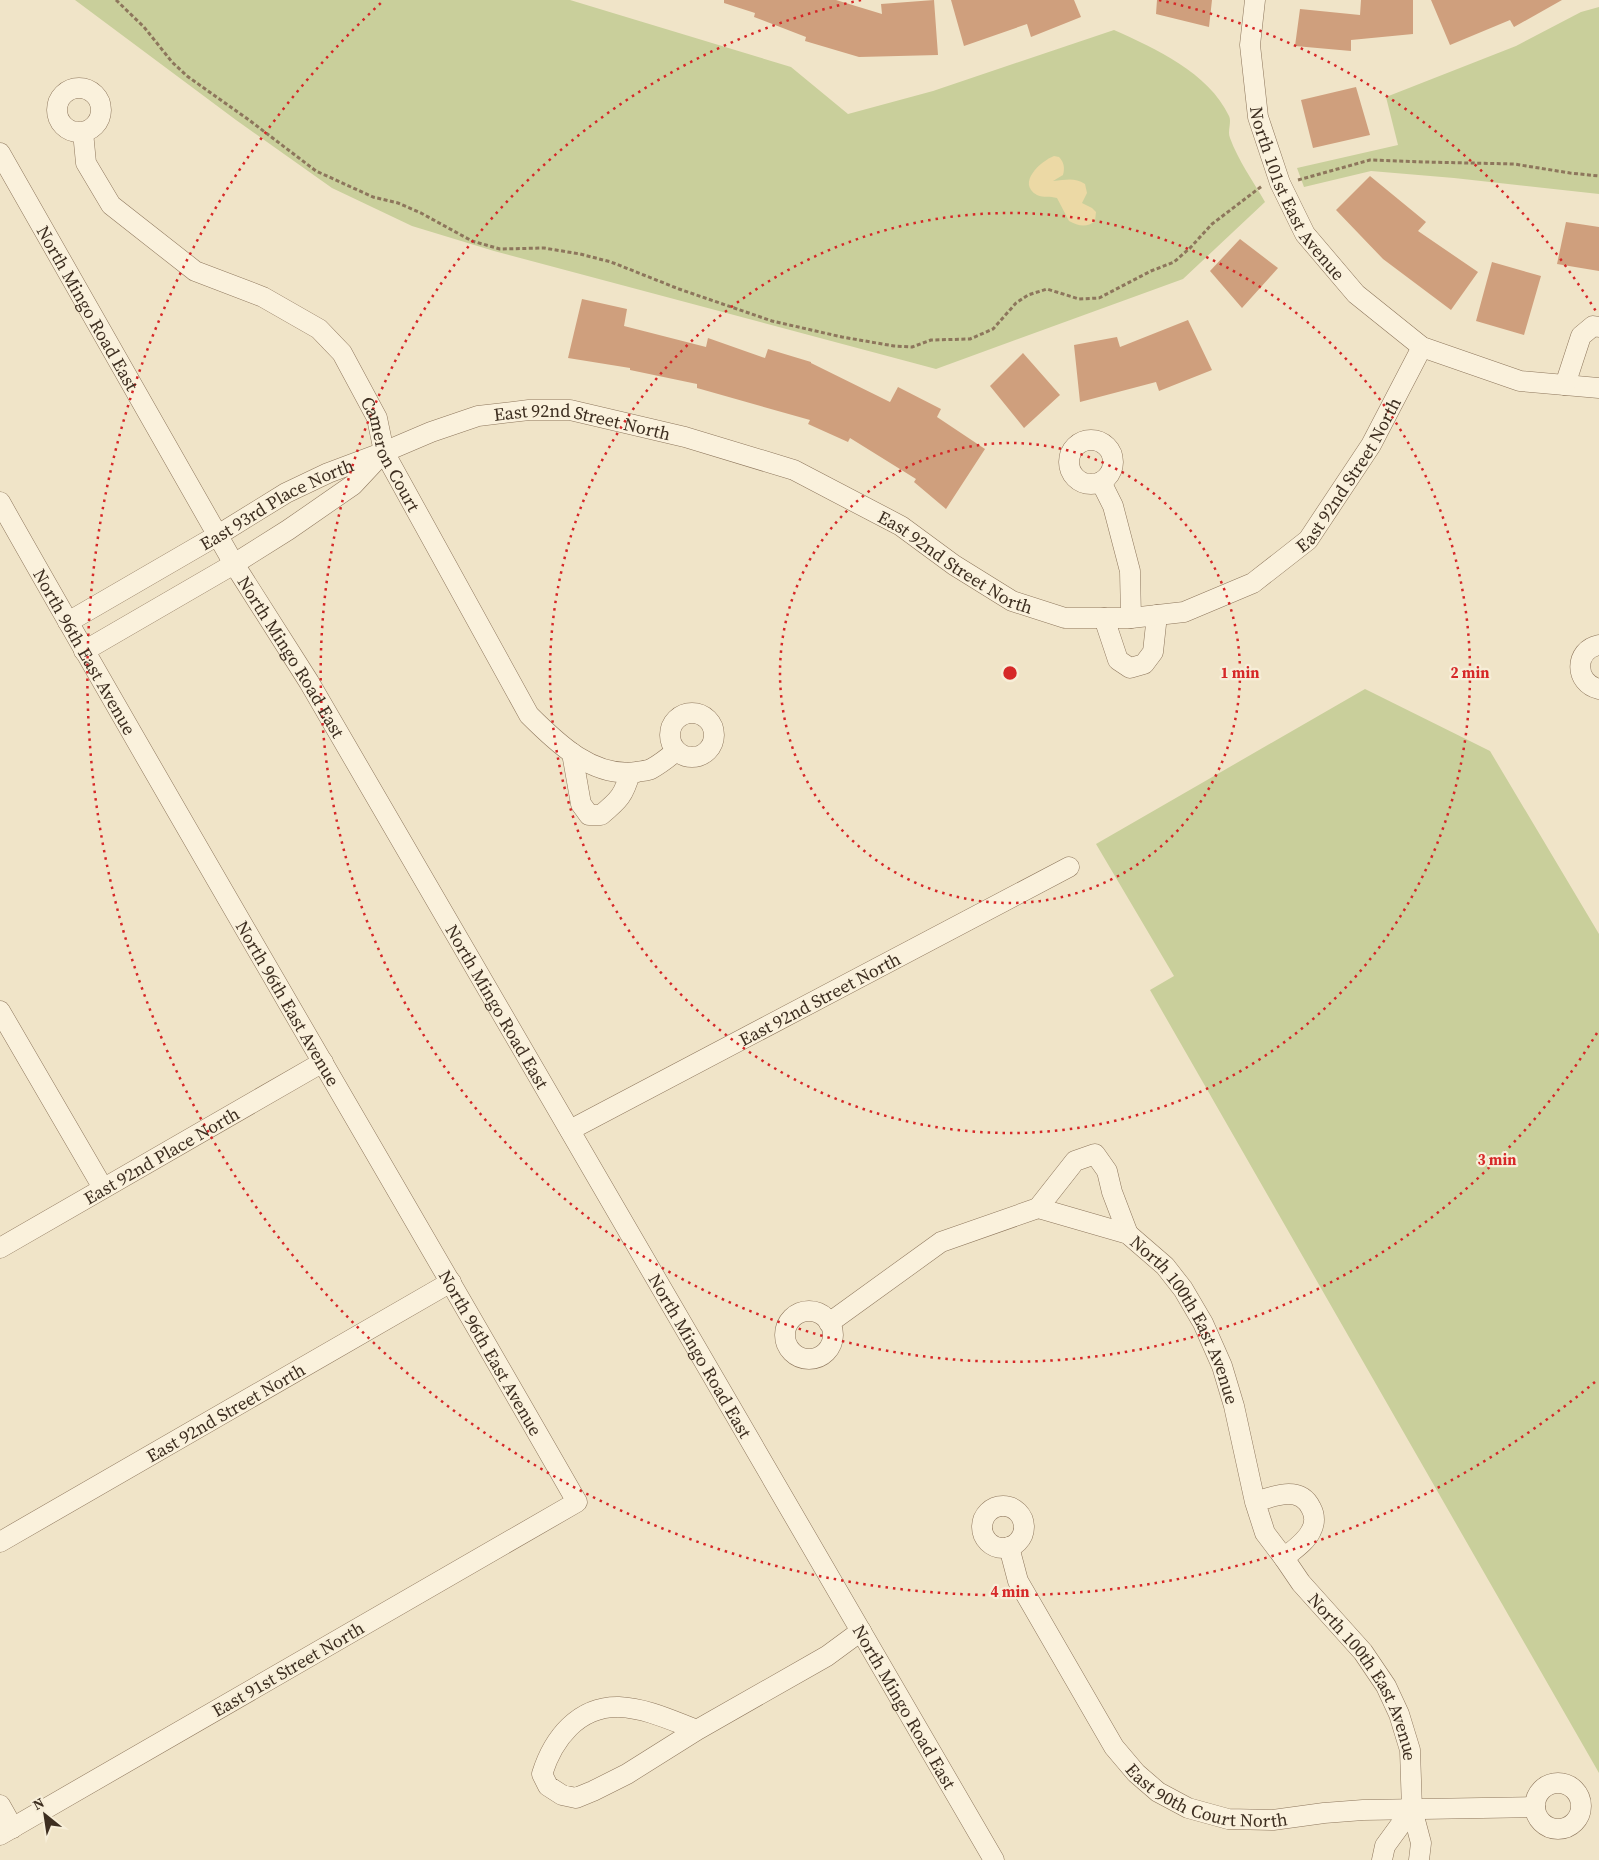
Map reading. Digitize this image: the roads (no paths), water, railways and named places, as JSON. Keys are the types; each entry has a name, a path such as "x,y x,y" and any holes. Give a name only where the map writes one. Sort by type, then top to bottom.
{"street":[{"name":"North 101st East Avenue","path":"1255,0 1250,45 1258,117 1280,183 1304,234 1356,294 1422,347 1520,381 1599,388"},
{"name":"Cameron Court","path":"83,132 86,163 111,204 195,271 263,297 319,329 342,353 377,418 384,452 529,715 553,739 572,753 601,769 624,774 650,770 676,750"},
{"name":"North Mingo Road East","path":"0,153 234,564 309,682 994,1860"},
{"path":"1565,385 1582,336 1593,326 1599,327"},
{"name":"East 92nd Street North","path":"384,452 431,432 478,416 529,410 570,410 685,437 794,470 901,526 954,565 1012,601 1065,618 1131,618 1184,612 1253,583 1308,540 1371,445 1422,347"},
{"name":"East 93rd Place North","path":"68,622 218,535 286,493 328,473 384,452"},
{"name":"East 93rd Place North","path":"84,651 234,564 288,530 353,485 384,452"},
{"path":"1101,482 1113,506 1130,571 1131,618"},
{"name":"North 96th East Avenue","path":"0,502 84,651 577,1502"},
{"path":"1104,618 1118,660 1130,668 1144,664 1153,652 1157,615"},
{"path":"1599,645 1591,647 1584,653 1580,666 1583,679 1589,685 1599,689"},
{"path":"572,753 581,804 588,815 601,815 611,806 625,791 630,772"},
{"name":"East 92nd Street North","path":"570,1130 1070,867"},
{"path":"0,1011 103,1188"},
{"name":"East 92nd Place North","path":"0,1248 322,1062"},
{"path":"829,1323 941,1242 1038,1208 1074,1161 1095,1154 1107,1171 1112,1192 1128,1234"},
{"name":"North 100th East Avenue","path":"1038,1208 1128,1234 1165,1266 1183,1289 1203,1323 1225,1374 1255,1502 1265,1533 1301,1583 1363,1652 1386,1686 1399,1714 1410,1750 1412,1809 1420,1843 1419,1860"},
{"name":"East 92nd Street North","path":"0,1542 451,1282"},
{"path":"1255,1502 1282,1494 1291,1494 1299,1496 1311,1507 1314,1515 1311,1532 1284,1558"},
{"name":"East 91st Street North","path":"7,1832 577,1502"},
{"name":"East 90th Court North","path":"1008,1547 1018,1581 1114,1747 1136,1773 1158,1792 1188,1808 1228,1819 1273,1820 1324,1813 1535,1807"},
{"path":"697,1730 650,1713 620,1707 594,1710 568,1727 548,1754 542,1774 548,1786 562,1796 576,1798 593,1791 627,1774 697,1730 827,1656 861,1631"},
{"path":"0,1805 7,1832"},
{"path":"1382,1860 1385,1846 1412,1809"}]}
